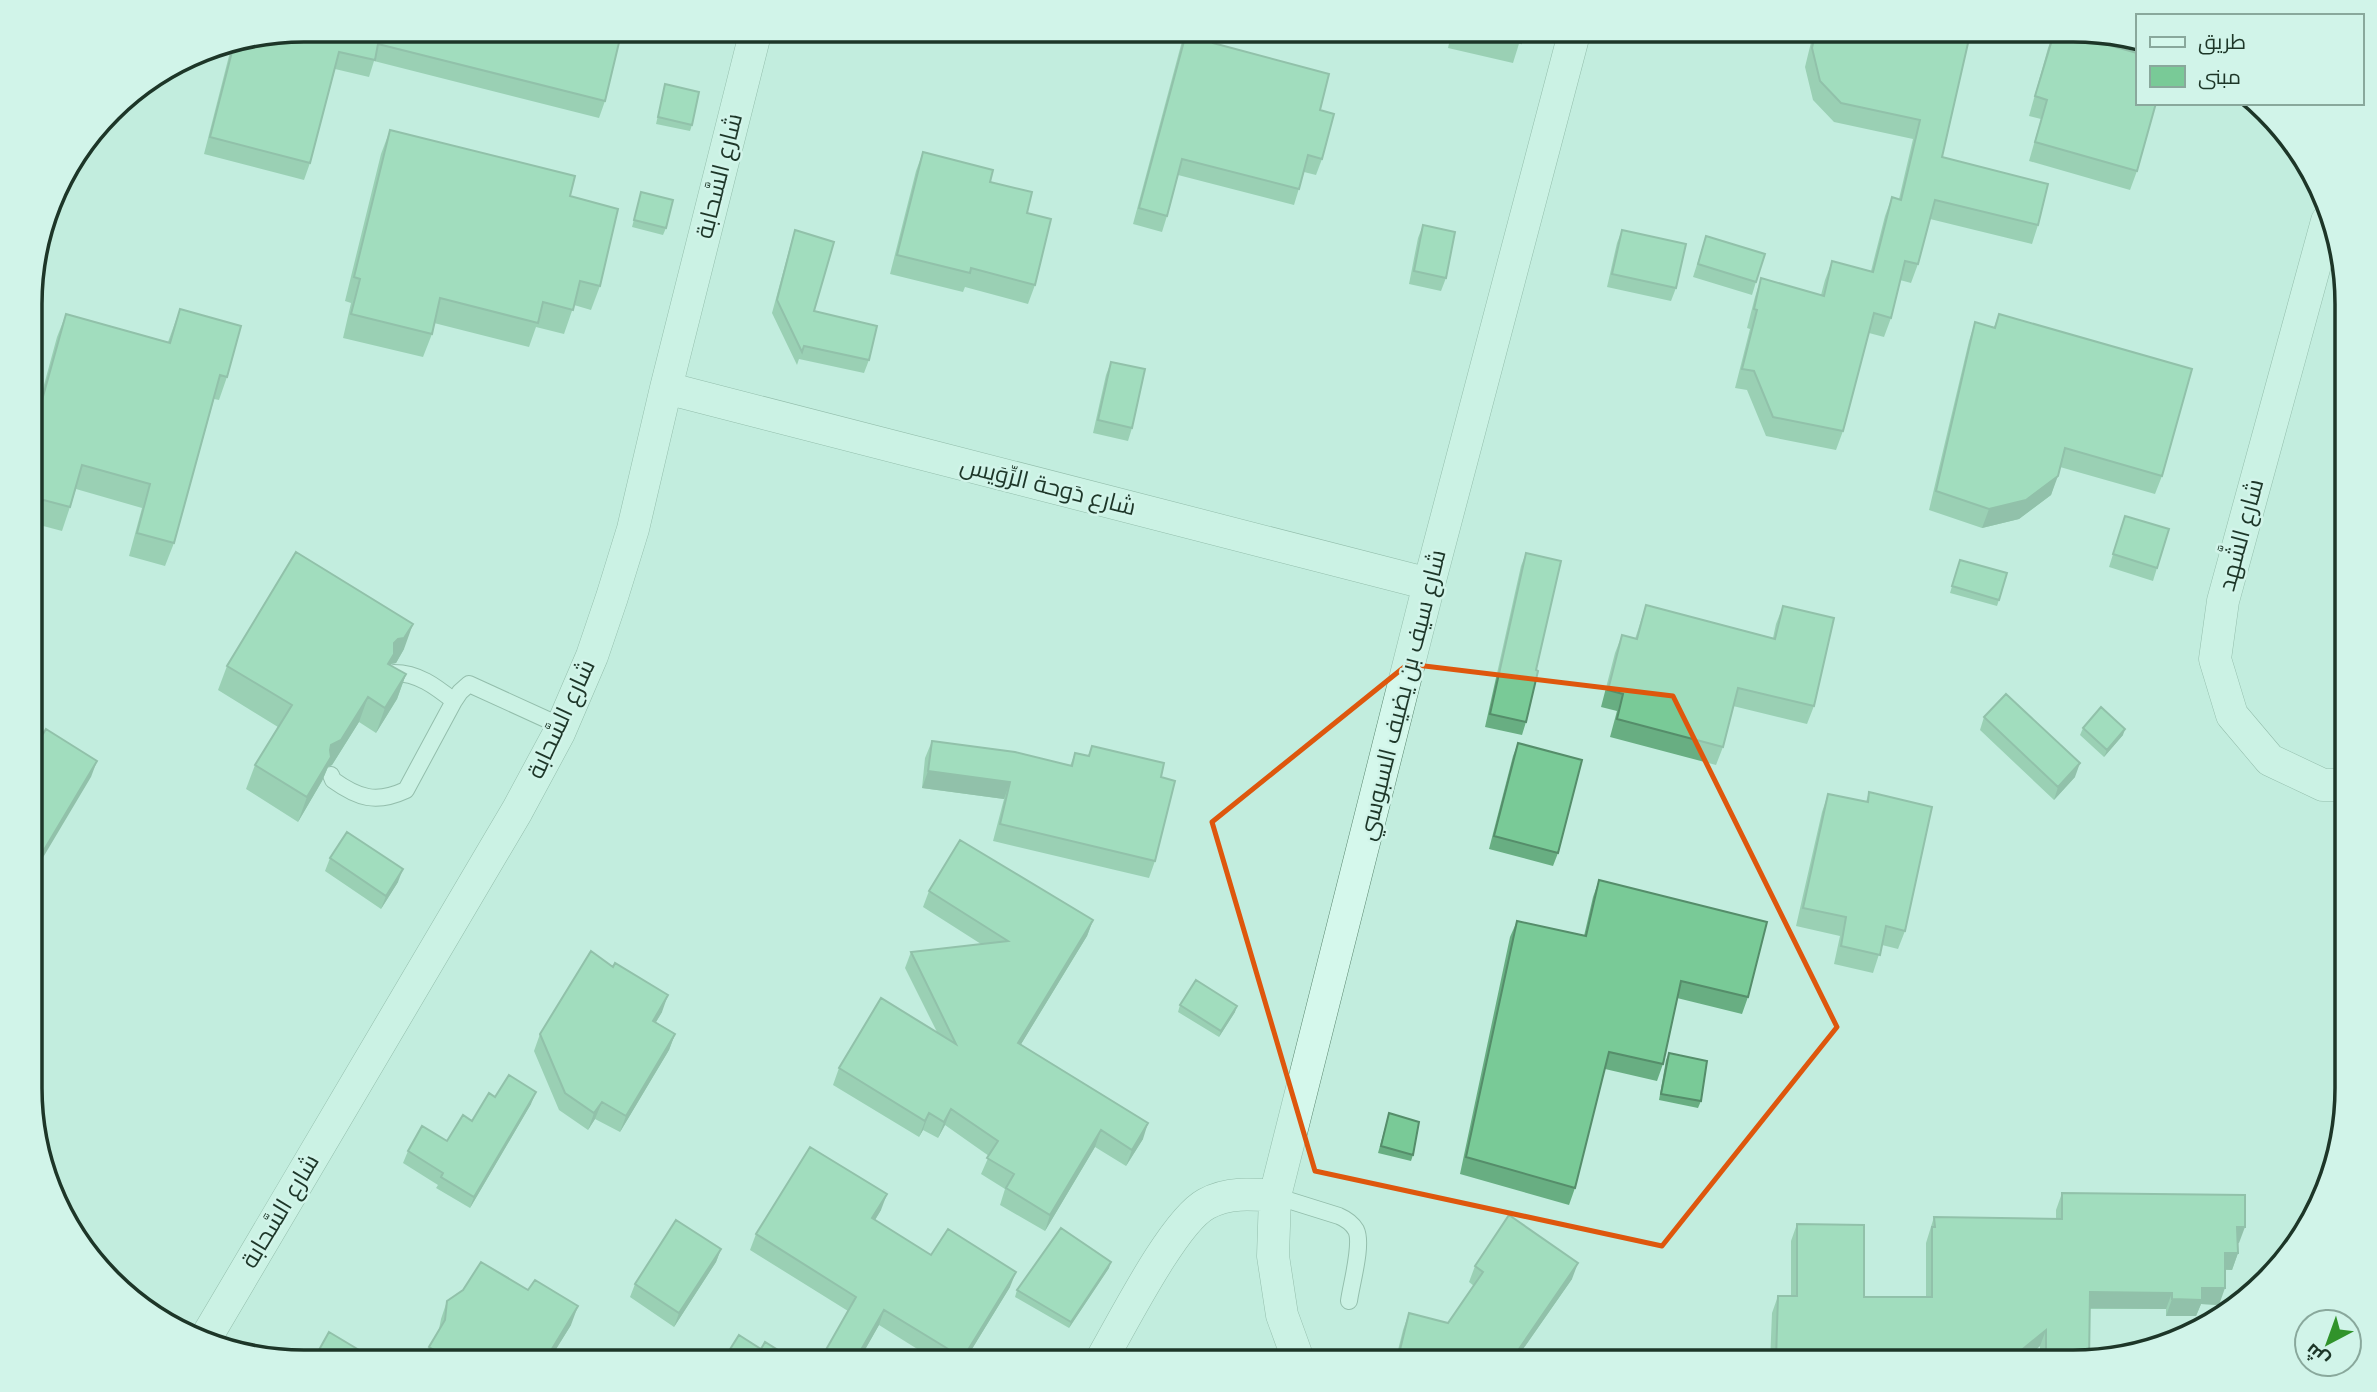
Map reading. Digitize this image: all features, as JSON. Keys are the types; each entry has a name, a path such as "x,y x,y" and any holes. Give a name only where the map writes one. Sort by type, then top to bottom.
{"street":[{"name":"شارع السَّحابة","path":"209,1332 517,811 561,726 592,656 633,529 753,42"},
{"name":"شارع سيف بن يضيف السبوسي","path":"1295,1350 1282,1315 1273,1256 1275,1196 1429,584 1572,42"},
{"name":"شارع الشَّهد","path":"2324,231 2222,601 2215,659 2232,715 2270,760 2323,785 2335,785"},
{"name":"شارع دَوحة الرِّوَيس","path":"666,388 1429,584"},
{"path":"1107,1350 1170,1243 1203,1205 1223,1196 1275,1196"}],"lane":[{"path":"394,673 408,673 424,680 454,701"},
{"path":"331,775 333,780 361,796 383,799 406,790 454,701 469,684 561,726"},
{"path":"1275,1196 1339,1216 1348,1220 1355,1228 1358,1241 1349,1301"}],"highlighted area":[{"path":"1408,664 1673,696 1837,1027 1662,1246 1315,1171 1212,822"}],"building":[{"path":"304,42 619,42 605,101 378,44 375,60 339,52 310,163 210,137 232,52 253,47"},
{"path":"1184,42 1213,42 1329,74 1320,110 1334,114 1322,159 1308,155 1299,189 1182,159 1167,216 1139,208"},
{"path":"1813,42 1968,42 1942,157 2048,184 2038,225 1935,200 1918,264 1905,261 1891,318 1874,313 1843,431 1773,417 1754,371 1742,369 1757,310 1754,309 1761,278 1824,296 1832,261 1873,272 1892,197 1901,200 1920,120 1841,103 1820,81 1812,48"},
{"path":"2051,42 2104,44 2136,53 2136,105 2155,105 2137,171 2035,142 2047,100 2035,96"},
{"path":"665,84 699,92 692,125 658,117"},
{"path":"390,130 575,176 570,196 618,209 600,286 580,281 573,310 543,302 538,323 440,298 432,334 351,314 360,279 354,277"},
{"path":"923,152 993,170 990,182 1032,192 1027,213 1051,219 1035,285 971,268 970,273 897,255"},
{"path":"641,192 673,200 666,228 634,220"},
{"path":"1423,225 1455,232 1446,278 1414,271"},
{"path":"795,230 834,242 814,311 877,326 869,360 804,346 802,352 777,300"},
{"path":"1622,230 1686,244 1676,288 1612,274"},
{"path":"1706,236 1765,254 1756,282 1698,264"},
{"path":"180,309 241,326 227,377 220,375 174,543 137,533 150,484 82,465 70,507 42,500 42,400 66,314 170,343"},
{"path":"1999,314 2192,369 2162,476 2065,448 2058,476 2026,500 1989,509 1936,491 1975,322 1995,328"},
{"path":"1111,362 1145,369 1132,428 1098,420"},
{"path":"2125,516 2169,529 2157,568 2113,554"},
{"path":"296,552 413,624 404,638 394,643 394,654 388,664 406,674 385,708 368,697 341,740 331,745 331,757 307,797 255,765 292,705 227,666"},
{"path":"1526,553 1561,561 1526,722 1490,714"},
{"path":"1960,560 2007,573 1999,600 1952,586"},
{"path":"1646,605 1775,639 1783,606 1834,618 1814,706 1738,688 1723,747 1617,719 1623,694 1608,690 1622,635 1637,639"},
{"path":"2006,694 2080,763 2058,787 1984,717"},
{"path":"2101,707 2125,729 2107,750 2083,728"},
{"path":"46,729 97,761 42,853 42,736"},
{"path":"932,741 1015,752 1072,766 1075,753 1089,756 1092,746 1164,763 1161,777 1175,781 1155,861 1000,824 1010,782 928,771"},
{"path":"1518,743 1582,760 1558,853 1494,836"},
{"path":"1869,792 1932,807 1905,931 1886,926 1880,955 1841,946 1846,917 1803,908 1828,794 1868,802"},
{"path":"347,832 403,869 386,896 330,858"},
{"path":"960,840 1093,920 1018,1043 1148,1123 1132,1150 1101,1130 1050,1215 1006,1188 1014,1174 987,1158 998,1141 951,1109 944,1122 929,1113 925,1121 839,1068 881,998 956,1044 911,952 1008,941 929,891"},
{"path":"1599,880 1767,922 1748,997 1681,981 1663,1064 1609,1052 1575,1188 1466,1157 1517,921 1586,936"},
{"path":"591,951 613,967 615,963 668,995 653,1021 675,1034 626,1116 602,1102 594,1113 565,1093 540,1034"},
{"path":"1196,980 1237,1006 1221,1031 1180,1005"},
{"path":"1669,1053 1707,1061 1701,1101 1661,1094"},
{"path":"509,1075 536,1092 474,1197 441,1177 443,1173 408,1151 422,1126 447,1141 463,1115 472,1121 489,1093 495,1097"},
{"path":"1389,1113 1419,1122 1413,1155 1381,1146"},
{"path":"810,1147 887,1194 872,1218 931,1255 948,1229 1016,1272 968,1350 950,1350 884,1310 861,1350 826,1350 856,1297 756,1234"},
{"path":"2062,1193 2245,1195 2245,1227 2237,1227 2238,1253 2225,1253 2225,1288 2202,1288 2202,1300 2172,1299 2172,1293 2090,1292 2089,1349 2046,1350 2046,1330 2022,1350 1776,1350 1778,1296 1797,1296 1797,1224 1864,1225 1864,1297 1932,1297 1934,1217 2062,1219"},
{"path":"1509,1215 1578,1263 1518,1350 1400,1350 1409,1313 1448,1323 1483,1272 1475,1266"},
{"path":"676,1220 721,1249 679,1313 635,1284"},
{"path":"1061,1228 1111,1262 1071,1322 1017,1290"},
{"path":"481,1262 528,1290 535,1280 578,1306 551,1350 434,1350 429,1347 445,1320 447,1301 463,1290"},
{"path":"329,1332 359,1350 319,1350"},
{"path":"739,1335 761,1349 765,1342 778,1350 730,1350"}]}
